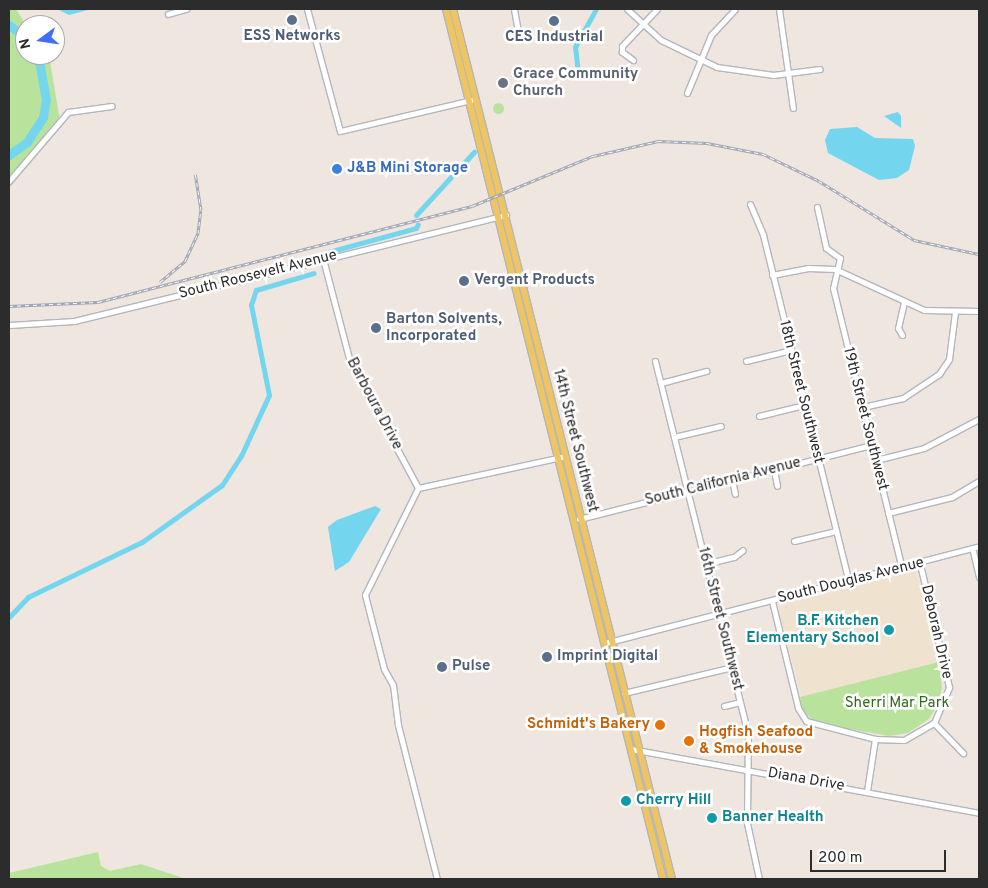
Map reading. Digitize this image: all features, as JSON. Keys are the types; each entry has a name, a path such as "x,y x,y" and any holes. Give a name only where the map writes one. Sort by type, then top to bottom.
{"main road":[{"name":"14th Street Southwest","path":"446,9 506,215 566,456 578,519 608,642 635,750 672,879"},
{"name":"14th Street Southwest","path":"453,9 498,217 559,458 578,519"},
{"name":"14th Street Southwest","path":"608,642 624,693 663,879"}],"street":[{"path":"168,14 186,9"},
{"path":"307,9 340,131 472,99"},
{"path":"514,9 518,31"},
{"path":"627,9 642,24 700,61 749,74 790,74 820,69"},
{"path":"633,60 621,50 657,9"},
{"path":"687,93 715,28 735,9"},
{"path":"779,9 790,74 793,108"},
{"path":"9,181 68,112 112,106"},
{"name":"18th Street Southwest","path":"750,204 772,275 849,582"},
{"path":"817,207 826,248 840,258 835,269"},
{"name":"South Roosevelt Avenue","path":"9,324 74,321 506,215"},
{"name":"Barboura Drive","path":"323,259 350,362 418,488"},
{"path":"772,275 808,268 835,269 904,303 934,312 979,311"},
{"name":"19th Street Southwest","path":"835,269 832,288 902,568"},
{"path":"902,335 898,328 904,303"},
{"path":"863,407 903,398 940,374 949,359 955,312"},
{"path":"746,361 791,350"},
{"name":"16th Street Southwest","path":"655,361 750,742 747,822 759,879"},
{"path":"661,383 706,371"},
{"path":"759,416 804,405"},
{"path":"876,460 924,448 979,419"},
{"path":"674,437 721,426"},
{"name":"South California Avenue","path":"578,519 872,445"},
{"path":"437,879 398,725 393,685 384,669 365,595 418,488 566,456"},
{"path":"774,470 777,486"},
{"path":"732,480 736,494"},
{"path":"888,512 952,497 979,481"},
{"path":"794,541 836,531"},
{"name":"South Douglas Avenue","path":"608,642 973,551 979,546"},
{"path":"705,564 734,557 742,550"},
{"path":"973,551 979,577"},
{"name":"Deborah Drive","path":"920,564 949,683 946,703 934,723"},
{"path":"772,601 803,718 817,727 875,738 904,740 934,723 963,753"},
{"path":"624,693 732,667"},
{"path":"724,706 740,702"},
{"path":"867,791 875,738"},
{"name":"Diana Drive","path":"635,750 979,813"}],"shaded area":[{"path":"915,570 940,662 802,699 778,607"}],"green space":[{"path":"9,9 16,9 20,15 15,15 15,65 51,65 61,127 9,188"},
{"path":"498,102 504,108 498,114 492,108"},
{"name":"Sherri Mar Park","path":"939,662 942,688 938,705 929,719 908,733 889,736 816,723 803,711 800,697"},
{"path":"98,852 101,866 110,871 141,864 186,879 9,879 9,873"}],"water":[{"path":"57,9 92,9 69,15"},
{"path":"898,112 901,116 901,128 884,116"},
{"path":"857,127 875,138 913,139 915,146 909,170 897,178 879,180 828,153 825,140 830,129"},
{"path":"375,506 381,509 349,562 335,571 328,527 337,520"}],"waterway":[{"path":"578,74 575,47 596,9"},
{"path":"9,25 15,30"},
{"path":"9,155 27,142 43,117 46,100 40,65"},
{"path":"416,215 474,152"},
{"path":"321,254 416,228 418,224"},
{"path":"9,617 28,597 142,542 222,485 241,456 269,395 251,305 256,290 314,273"}],"railway":[{"path":"9,306 98,302 472,206 593,156 658,141 707,143 763,154 819,181 914,240 979,254"},
{"path":"160,282 185,261 198,233 201,210 195,174"}],"place":[{"name":"ESS Networks","path":"292,20"},
{"name":"CES Industrial","path":"554,21"},
{"name":"Grace Community Church","path":"503,83"},
{"name":"J&B Mini Storage","path":"337,169"},
{"name":"Vergent Products","path":"464,281"},
{"name":"Barton Solvents, Incorporated","path":"376,328"},
{"name":"B.F. Kitchen Elementary School","path":"889,630"},
{"name":"Imprint Digital","path":"547,657"},
{"name":"Pulse","path":"442,667"},
{"name":"Schmidt's Bakery","path":"660,725"},
{"name":"Hogfish Seafood & Smokehouse","path":"689,741"},
{"name":"Cherry Hill","path":"626,801"},
{"name":"Banner Health","path":"712,818"}]}
